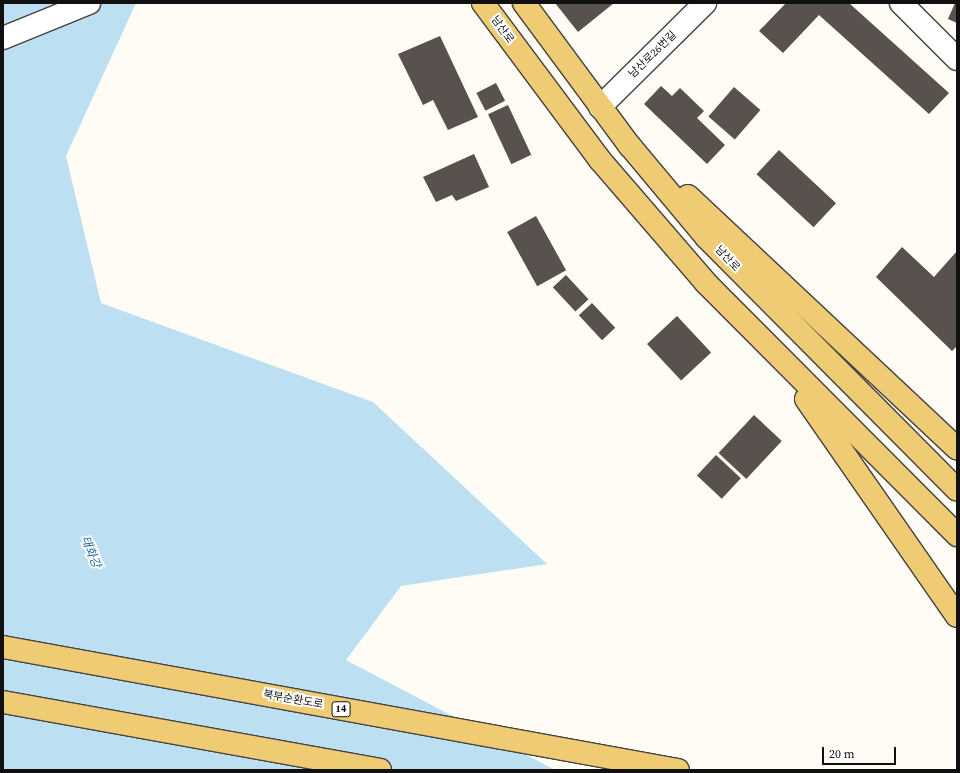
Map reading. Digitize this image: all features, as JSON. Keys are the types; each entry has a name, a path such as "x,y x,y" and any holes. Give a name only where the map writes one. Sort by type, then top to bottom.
{"main road":[{"name":"남산로","path":"524,3 600,106 706,237 957,490"},
{"name":"남산로","path":"484,6 604,166 706,283 771,349"},
{"path":"600,106 719,227 954,441"},
{"path":"771,349 957,534"},
{"path":"771,349 957,616"},
{"name":"북부순환도로","path":"3,647 678,770"},
{"path":"3,702 380,770"}],"street":[{"path":"3,38 89,3"},
{"name":"남산로26번길","path":"600,106 704,3"},
{"path":"901,3 957,59"}],"water":[{"name":"태화강","path":"3,3 136,3 66,156 101,303 373,402 547,564 401,586 346,660 555,770 3,770"}],"building":[{"path":"555,3 614,3 578,32"},
{"path":"786,3 849,3 949,93 929,114 819,15 783,53 759,31"},
{"path":"955,3 957,3 957,23 948,19"},
{"path":"440,36 478,117 448,130 433,100 423,105 398,54"},
{"path":"496,83 505,101 485,111 476,93"},
{"path":"661,86 672,96 680,88 704,111 697,118 725,145 707,164 644,104"},
{"path":"734,87 760,110 735,139 708,116"},
{"path":"508,105 531,155 511,164 488,114"},
{"path":"779,150 836,203 814,227 756,174"},
{"path":"474,154 489,187 456,201 452,195 436,202 423,177"},
{"path":"536,216 566,270 537,286 507,232"},
{"path":"902,247 934,277 957,251 957,346 952,351 876,277"},
{"path":"566,275 589,299 575,311 553,287"},
{"path":"592,303 615,328 602,340 579,315"},
{"path":"677,316 711,353 681,381 647,344"},
{"path":"754,415 782,441 746,479 719,453"},
{"path":"716,455 741,478 722,499 697,475"}]}
